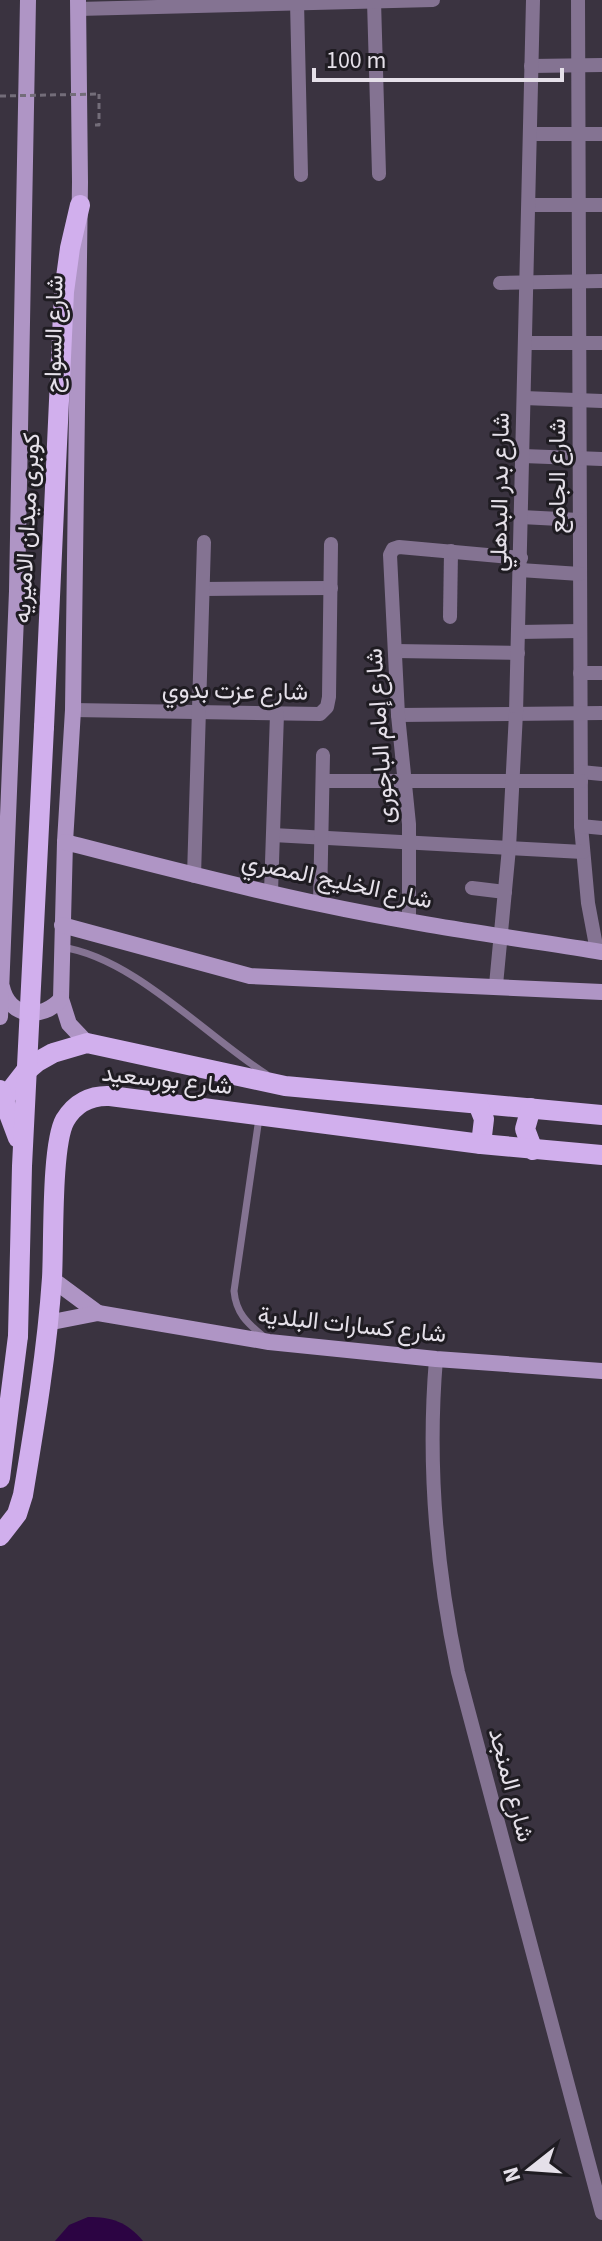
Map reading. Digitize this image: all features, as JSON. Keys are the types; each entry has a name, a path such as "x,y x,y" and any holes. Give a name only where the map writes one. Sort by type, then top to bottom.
{"main road":[{"name":"شارع السواح","path":"0,1017 3,863 17,575 28,0"},
{"name":"شارع السواح","path":"78,4 80,205 73,710 65,842 61,999 69,1024 87,1043"},
{"name":"كوبرى ميدان الاميريه","path":"0,1478 18,1336 22,1166 64,292 80,205"},
{"name":"شارع الخليج المصري","path":"65,842 194,876 320,904 501,938 599,951"},
{"path":"62,925 250,976 602,992"},
{"path":"2,985 8,1002 22,1012 39,1014 55,1006 61,999"},
{"name":"شارع بورسعيد","path":"0,1104 24,1073 37,1062 61,1049 87,1043 285,1086 602,1115"},
{"path":"0,1090 13,1120 22,1166"},
{"name":"شارع بورسعيد","path":"0,1536 12,1523 21,1505 43,1372 52,1279 59,1143 65,1121 79,1104 99,1096 110,1096 481,1144 602,1155"},
{"path":"478,1104 484,1119 481,1144"},
{"path":"531,1108 525,1129 533,1150"},
{"name":"شارع كسارات البلدية","path":"52,1279 98,1313"},
{"name":"شارع كسارات البلدية","path":"47,1323 98,1313 269,1342 436,1359 602,1371"}],"street":[{"path":"78,4 433,0"},
{"name":"شارع بدر البدهلي","path":"496,985 509,848 516,713 533,0"},
{"name":"شارع الجامع","path":"578,0 581,826 583,852 595,904 599,951"},
{"path":"288,1 301,175"},
{"path":"374,1 379,174"},
{"path":"531,66 602,65"},
{"path":"530,134 602,134"},
{"path":"529,205 602,205"},
{"path":"500,283 602,281"},
{"path":"525,343 602,343"},
{"path":"524,398 602,401"},
{"path":"523,456 602,459"},
{"path":"521,517 579,520"},
{"path":"194,876 204,542"},
{"name":"شارع عزت بدوي","path":"73,710 320,714 327,707 331,544"},
{"name":"شارع إمام الباجورى","path":"409,921 410,845 398,715 390,555 393,549 399,547 451,551"},
{"path":"450,617 451,551 580,574"},
{"path":"203,589 331,588"},
{"path":"519,632 580,631"},
{"path":"395,651 518,653"},
{"path":"580,673 602,673"},
{"path":"398,715 602,713"},
{"path":"271,892 277,714"},
{"path":"320,904 323,755"},
{"path":"323,781 513,781 602,774"},
{"path":"581,826 602,828"},
{"path":"273,835 410,845 583,852"},
{"path":"472,888 505,892"},
{"name":"شارع المنجد","path":"436,1359 432,1426 433,1495 447,1618 458,1672 602,2213"}],"lane":[{"name":"شارع بورسعيد","path":"61,947 73,949 132,976 186,1013 232,1052 285,1086"},
{"path":"259,1116 234,1291 235,1304 241,1316 269,1342"}],"path":[{"path":"0,96 99,94 99,125"}],"shaded area":[{"path":"88,2217 118,2222 143,2241 55,2241 69,2225"}]}
